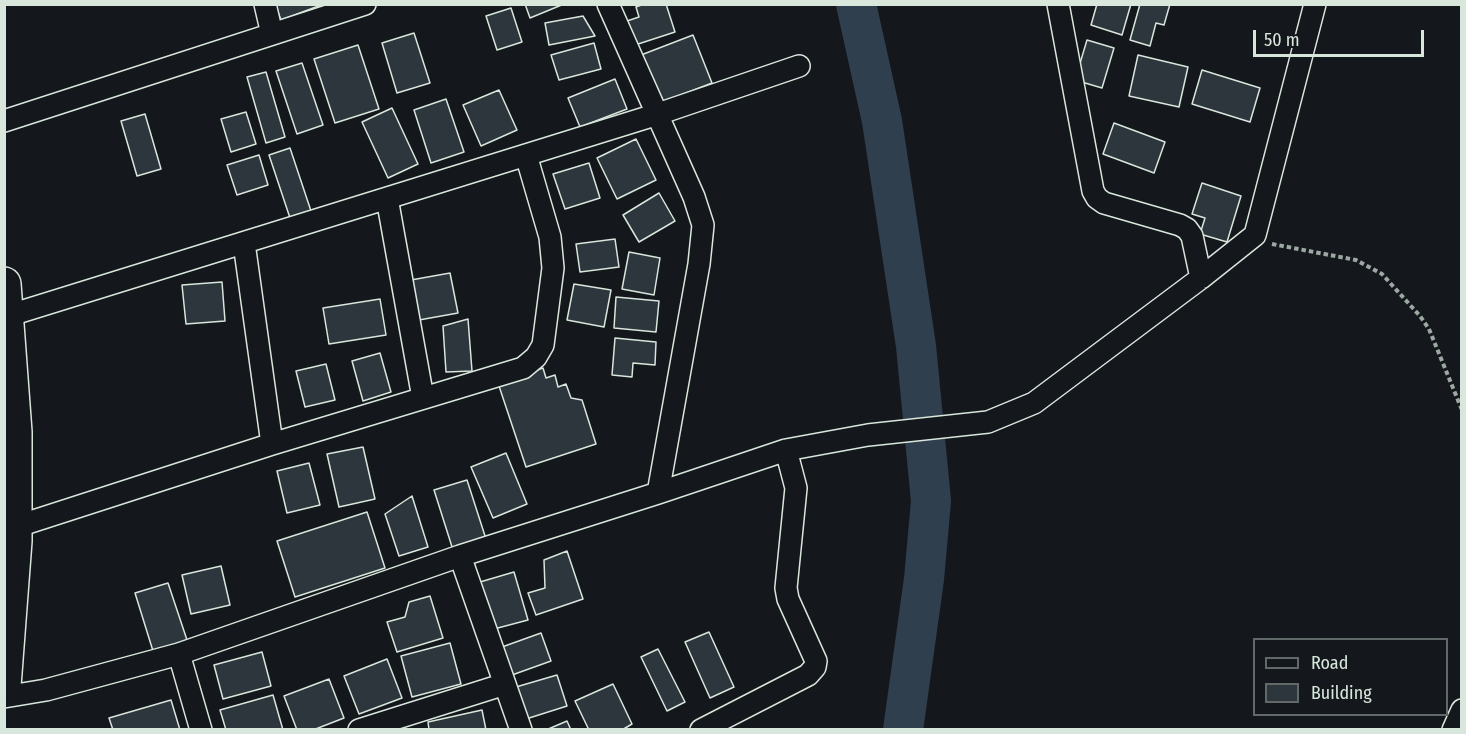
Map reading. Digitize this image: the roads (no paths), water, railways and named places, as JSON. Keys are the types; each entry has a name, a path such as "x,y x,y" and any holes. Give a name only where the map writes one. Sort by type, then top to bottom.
{"main road":[{"path":"4,284 15,527 4,686"}],"street":[{"path":"265,4 272,34"},
{"path":"4,121 365,4"},
{"path":"608,4 694,196 703,225 699,264 658,493"},
{"path":"1058,4 1093,190 1097,198 1104,203 1187,229 1192,236 1201,278"},
{"path":"4,697 46,690 179,654 460,556 786,450 868,435 988,422 1034,403 1251,240 1257,228 1315,4"},
{"path":"6,317 658,114 799,66"},
{"path":"15,527 272,444 523,368 536,357 543,345 553,268 550,237 526,155"},
{"path":"387,198 423,398"},
{"path":"244,243 272,444"},
{"path":"701,729 808,675 815,667 816,662 788,599 786,588 796,488 786,450"},
{"path":"460,556 521,729"},
{"path":"179,654 201,729"},
{"path":"359,729 505,684"}],"waterway":[{"path":"856,4 882,121 916,346 931,501 924,579 903,730"}]}
